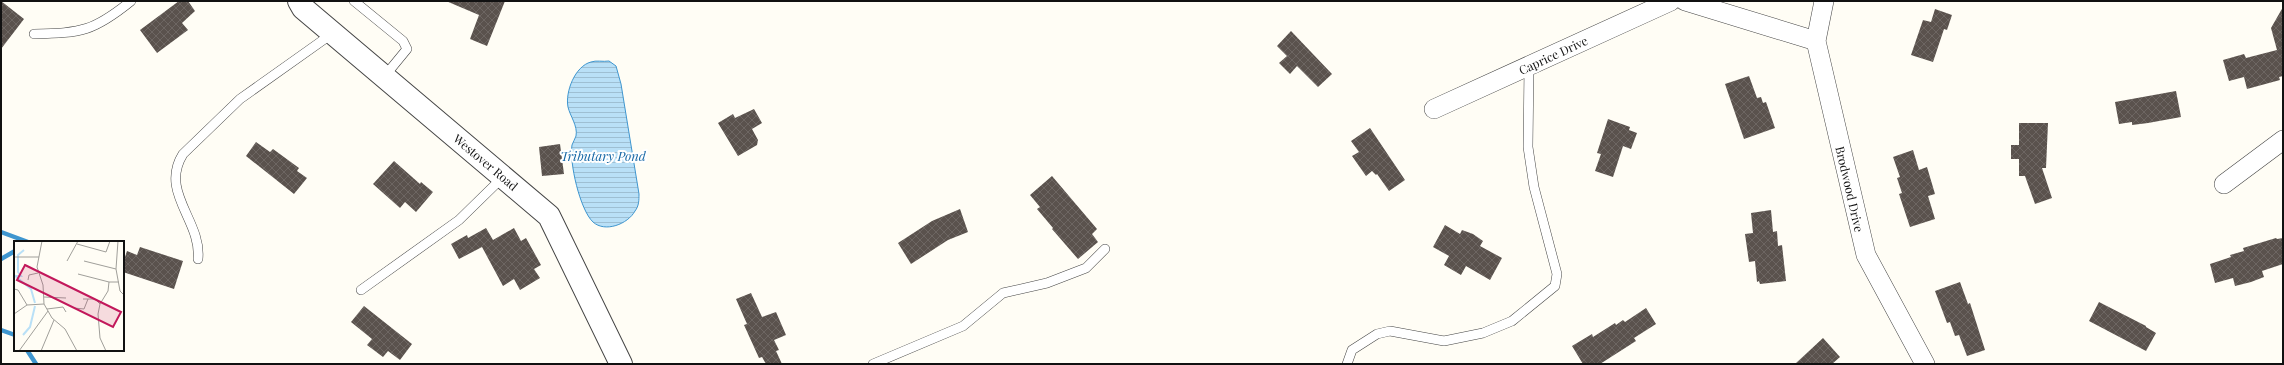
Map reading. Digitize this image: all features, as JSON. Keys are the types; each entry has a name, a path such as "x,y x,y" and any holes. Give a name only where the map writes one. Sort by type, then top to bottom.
{"street":[{"name":"Westover Road","path":"298,1 303,8 549,216 621,364"},
{"name":"Caprice Drive","path":"1434,109 1671,1"},
{"path":"1685,1 1816,41"},
{"name":"Brodwood Drive","path":"1824,1 1816,41 1866,255 1925,364"},
{"path":"2224,184 2283,140"}],"lane":[{"path":"34,34 63,33 95,26 108,20 131,1"},
{"path":"354,1 403,41 407,49 384,77"},
{"path":"198,259 199,246 175,187 177,162 182,154 240,99 333,33"},
{"path":"1348,364 1352,350 1377,334 1390,331 1444,342 1483,334 1512,321 1555,286 1557,274 1534,187 1528,147 1529,66"},
{"path":"361,290 459,220 503,177"},
{"path":"873,364 963,326 1003,293 1047,283 1086,268 1105,249"}],"water":[{"name":"Tributary Pond","path":"593,61 609,61 616,66 621,84 639,198 638,205 632,216 616,226 604,227 593,222 588,216 576,185 572,163 572,145 576,132 567,101 572,80 585,64"}],"building":[{"path":"1,1 24,19 1,49"},
{"path":"179,1 188,1 195,11 182,23 188,30 157,53 140,30"},
{"path":"446,1 505,1 487,46 470,39 479,15"},
{"path":"2283,7 2283,76 2279,77 2280,80 2247,89 2244,77 2229,81 2223,60 2244,54 2246,58 2277,50 2271,28"},
{"path":"1935,9 1952,15 1947,30 1944,29 1933,62 1911,55 1923,20 1931,22"},
{"path":"1291,31 1332,74 1318,87 1297,66 1290,74 1279,63 1287,56 1277,46"},
{"path":"1749,76 1757,98 1761,97 1763,103 1766,102 1775,128 1744,139 1725,84"},
{"path":"2176,91 2181,117 2132,125 2132,122 2119,124 2115,102"},
{"path":"754,109 762,123 752,129 758,140 757,145 738,156 718,123 733,114 735,118"},
{"path":"1608,119 1630,127 1629,130 1637,133 1631,149 1623,146 1613,177 1595,171 1601,154 1597,153"},
{"path":"2019,123 2048,123 2046,168 2042,168 2052,198 2035,204 2025,176 2019,176 2019,159 2011,159 2011,145 2019,145"},
{"path":"1370,128 1405,180 1389,191 1377,174 1376,175 1372,171 1366,176 1352,156 1359,152 1351,141"},
{"path":"256,142 270,152 273,149 299,168 297,171 307,178 294,194 246,156"},
{"path":"560,144 564,174 542,176 539,147"},
{"path":"1913,150 1919,170 1927,167 1935,194 1928,196 1935,219 1910,227 1899,194 1902,193 1897,178 1900,177 1893,157"},
{"path":"394,161 420,184 421,182 433,192 416,212 405,202 400,208 373,184"},
{"path":"1052,176 1097,229 1092,234 1098,242 1078,259 1037,209 1040,207 1030,195"},
{"path":"960,209 968,232 948,240 911,264 898,243 932,221"},
{"path":"1771,210 1773,232 1777,231 1778,246 1782,245 1786,281 1760,284 1759,281 1757,282 1755,261 1749,262 1745,234 1753,233 1751,213"},
{"path":"1445,225 1460,234 1462,230 1473,234 1483,241 1480,246 1502,258 1490,280 1466,266 1461,275 1444,265 1449,256 1433,247"},
{"path":"486,228 493,240 514,228 521,241 526,238 541,265 534,269 540,278 520,290 514,279 503,286 482,247 459,259 451,244 467,235 468,238"},
{"path":"2276,238 2283,238 2283,264 2262,271 2264,277 2251,282 2235,286 2233,278 2215,283 2210,264 2231,257 2230,255 2244,251 2243,248"},
{"path":"140,247 183,261 174,289 124,272 124,260 127,251 137,255"},
{"path":"1960,282 1968,304 1970,303 1985,350 1967,356 1959,335 1955,336 1950,322 1947,323 1935,291"},
{"path":"751,293 762,317 776,312 786,335 774,340 779,350 776,351 782,364 766,364 762,357 759,358 744,325 747,324 736,299"},
{"path":"2099,302 2146,326 2156,333 2146,351 2089,321"},
{"path":"364,306 412,344 400,360 388,351 383,357 367,345 372,339 351,322"},
{"path":"1646,308 1656,324 1634,338 1636,341 1600,364 1583,364 1572,346 1592,334 1593,337 1615,323 1616,325 1623,320 1625,322"},
{"path":"1823,338 1840,357 1832,364 1795,364"}],"waterway":[{"path":"1,232 25,241"},
{"path":"1,259 14,252"},
{"path":"1,330 14,335"},
{"path":"28,351 36,364"}]}
